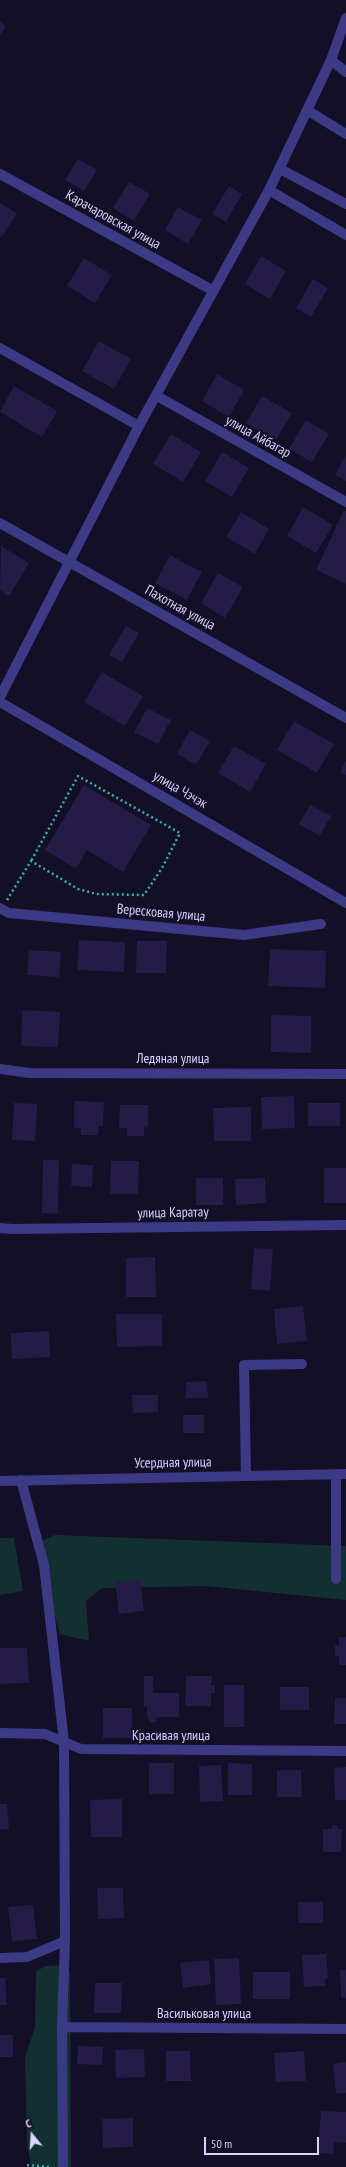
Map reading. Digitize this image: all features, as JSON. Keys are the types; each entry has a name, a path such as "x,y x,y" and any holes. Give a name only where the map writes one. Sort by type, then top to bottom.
{"street":[{"path":"0,697 139,426 157,396 212,290 280,169 331,60 346,18"},
{"path":"331,60 346,72"},
{"path":"307,110 346,134"},
{"path":"280,169 346,204"},
{"name":"Карачаровская улица","path":"0,174 212,290"},
{"path":"269,190 346,235"},
{"path":"0,348 139,426"},
{"name":"улица Айбагар","path":"157,396 346,502"},
{"name":"Пахотная улица","path":"0,522 346,718"},
{"name":"улица Чэчэк","path":"0,702 346,903"},
{"name":"Вересковая улица","path":"1,908 9,913 244,935 321,924"},
{"name":"Ледяная улица","path":"0,1070 29,1073 346,1074"},
{"name":"улица Каратау","path":"0,1228 346,1225"},
{"path":"246,1476 244,1365 302,1364"},
{"path":"336,1579 341,1474"},
{"name":"Усердная улица","path":"0,1481 341,1474"},
{"path":"21,1480 44,1565 64,1742 65,1941 62,2027 64,2167"},
{"name":"Красивая улица","path":"0,1733 45,1734 81,1749 346,1751"},
{"path":"0,1958 27,1957 65,1941"},
{"name":"Васильковая улица","path":"62,2027 346,2029"}],"path":[{"path":"1,908 31,861 78,776 180,833 162,868 144,895 96,894 78,889 31,861"},
{"path":"27,2165 57,2167"}],"green space":[{"path":"55,1535 346,1546 346,1600 206,1586 102,1588 86,1601 89,1641 60,1634 34,1545"},
{"path":"0,1538 14,1538 23,1591 0,1595"},
{"path":"63,1965 70,1972 71,2167 31,2167 27,2142 25,2058 35,2027 36,1971 46,1966"}],"building":[{"path":"0,22 6,26 0,36"},
{"path":"78,159 97,170 84,191 65,180"},
{"path":"129,182 150,194 134,221 113,208"},
{"path":"229,186 242,194 226,222 212,214"},
{"path":"0,203 17,213 2,237 0,236"},
{"path":"178,207 202,220 188,244 165,230"},
{"path":"261,256 286,271 270,299 245,284"},
{"path":"84,258 112,275 95,303 67,286"},
{"path":"313,279 328,288 311,317 296,308"},
{"path":"99,341 131,359 114,389 82,371"},
{"path":"217,374 244,390 229,417 202,401"},
{"path":"14,386 57,411 42,437 0,412"},
{"path":"262,396 292,413 276,440 246,423"},
{"path":"306,420 329,434 312,462 289,449"},
{"path":"171,434 201,452 183,482 153,464"},
{"path":"222,452 249,468 232,497 205,481"},
{"path":"346,455 346,481 335,475"},
{"path":"303,507 333,525 316,553 287,536"},
{"path":"344,510 346,511 346,584 316,570"},
{"path":"241,512 269,529 255,554 226,537"},
{"path":"1,546 29,563 9,596 0,590"},
{"path":"170,555 202,572 187,600 155,583"},
{"path":"218,573 243,587 225,618 201,603"},
{"path":"126,626 139,633 122,662 109,655"},
{"path":"102,672 143,696 125,726 84,702"},
{"path":"147,708 171,720 158,744 134,732"},
{"path":"294,721 334,744 317,773 277,750"},
{"path":"190,730 210,741 196,765 177,754"},
{"path":"234,746 266,764 250,792 218,773"},
{"path":"346,760 346,775 340,773"},
{"path":"84,785 151,825 123,872 87,850 76,869 45,850"},
{"path":"310,805 331,816 320,836 299,824"},
{"path":"79,940 125,942 124,972 77,970"},
{"path":"137,941 167,941 166,973 136,973"},
{"path":"270,949 326,951 325,988 268,986"},
{"path":"29,950 61,952 59,977 27,975"},
{"path":"22,1010 60,1012 58,1047 21,1046"},
{"path":"271,1015 311,1016 311,1053 271,1052"},
{"path":"294,1096 295,1128 262,1129 261,1097"},
{"path":"74,1101 104,1102 103,1126 99,1126 98,1135 81,1135 81,1128 74,1128"},
{"path":"14,1103 37,1104 35,1141 12,1140"},
{"path":"308,1103 340,1103 340,1126 308,1126"},
{"path":"120,1105 148,1105 148,1128 144,1127 144,1136 127,1136 127,1128 119,1128"},
{"path":"251,1107 251,1141 214,1141 213,1108"},
{"path":"43,1160 59,1160 58,1214 42,1213"},
{"path":"111,1161 139,1161 138,1194 110,1194"},
{"path":"72,1164 93,1165 92,1187 71,1186"},
{"path":"324,1168 346,1168 346,1203 324,1203"},
{"path":"196,1178 223,1178 223,1205 196,1205"},
{"path":"265,1178 266,1203 236,1205 235,1179"},
{"path":"254,1248 273,1249 270,1291 251,1289"},
{"path":"155,1257 156,1297 126,1297 126,1258"},
{"path":"303,1306 307,1341 277,1344 274,1309"},
{"path":"116,1314 162,1314 162,1346 117,1347"},
{"path":"49,1331 50,1357 12,1359 11,1333"},
{"path":"207,1381 208,1398 186,1398 186,1382"},
{"path":"132,1395 158,1395 158,1412 133,1413"},
{"path":"183,1415 204,1415 204,1433 183,1433"},
{"path":"140,1579 144,1611 119,1614 115,1582"},
{"path":"339,1637 346,1637 346,1665 339,1665 339,1656 335,1656 335,1646 339,1646"},
{"path":"0,1648 27,1648 29,1683 0,1684"},
{"path":"144,1676 153,1676 153,1693 179,1693 179,1717 157,1717 155,1722 150,1722 147,1717 147,1706 144,1706"},
{"path":"186,1676 212,1676 211,1685 215,1685 215,1693 211,1693 211,1706 185,1706"},
{"path":"224,1685 244,1685 244,1727 224,1727"},
{"path":"280,1687 309,1687 309,1710 280,1710"},
{"path":"335,1698 346,1698 346,1724 334,1724"},
{"path":"103,1708 132,1708 132,1738 103,1738"},
{"path":"149,1763 174,1763 174,1794 149,1794"},
{"path":"228,1763 252,1764 252,1795 228,1795"},
{"path":"221,1765 223,1801 200,1802 199,1766"},
{"path":"346,1767 346,1800 335,1800 334,1768"},
{"path":"277,1770 301,1770 302,1797 277,1797"},
{"path":"122,1799 122,1837 91,1837 90,1800"},
{"path":"0,1804 7,1804 9,1829 0,1830"},
{"path":"332,1826 338,1826 338,1829 342,1829 341,1852 323,1852 323,1829 332,1829"},
{"path":"97,1888 123,1888 124,1918 98,1919"},
{"path":"298,1902 323,1902 323,1923 298,1923"},
{"path":"33,1905 37,1939 12,1941 8,1907"},
{"path":"326,1954 328,1978 325,1979 325,1986 304,1987 302,1955"},
{"path":"239,1958 241,2004 216,2005 214,1959"},
{"path":"209,1960 211,1984 183,1988 180,1963"},
{"path":"340,1970 346,1970 346,1998 341,1998"},
{"path":"253,1972 290,1972 290,1999 253,1999"},
{"path":"0,1978 5,1978 7,2005 0,2005"},
{"path":"95,1983 122,1983 121,2013 94,2013"},
{"path":"0,2035 13,2035 13,2057 0,2057"},
{"path":"78,2046 103,2047 102,2065 77,2064"},
{"path":"144,2049 145,2077 116,2078 115,2050"},
{"path":"166,2051 190,2051 191,2081 166,2081"},
{"path":"304,2051 306,2081 276,2082 274,2053"},
{"path":"346,2062 346,2093 336,2094 333,2064"},
{"path":"321,2111 346,2112 346,2143 334,2142 333,2154 318,2153"},
{"path":"133,2118 133,2147 103,2148 102,2119"}]}
